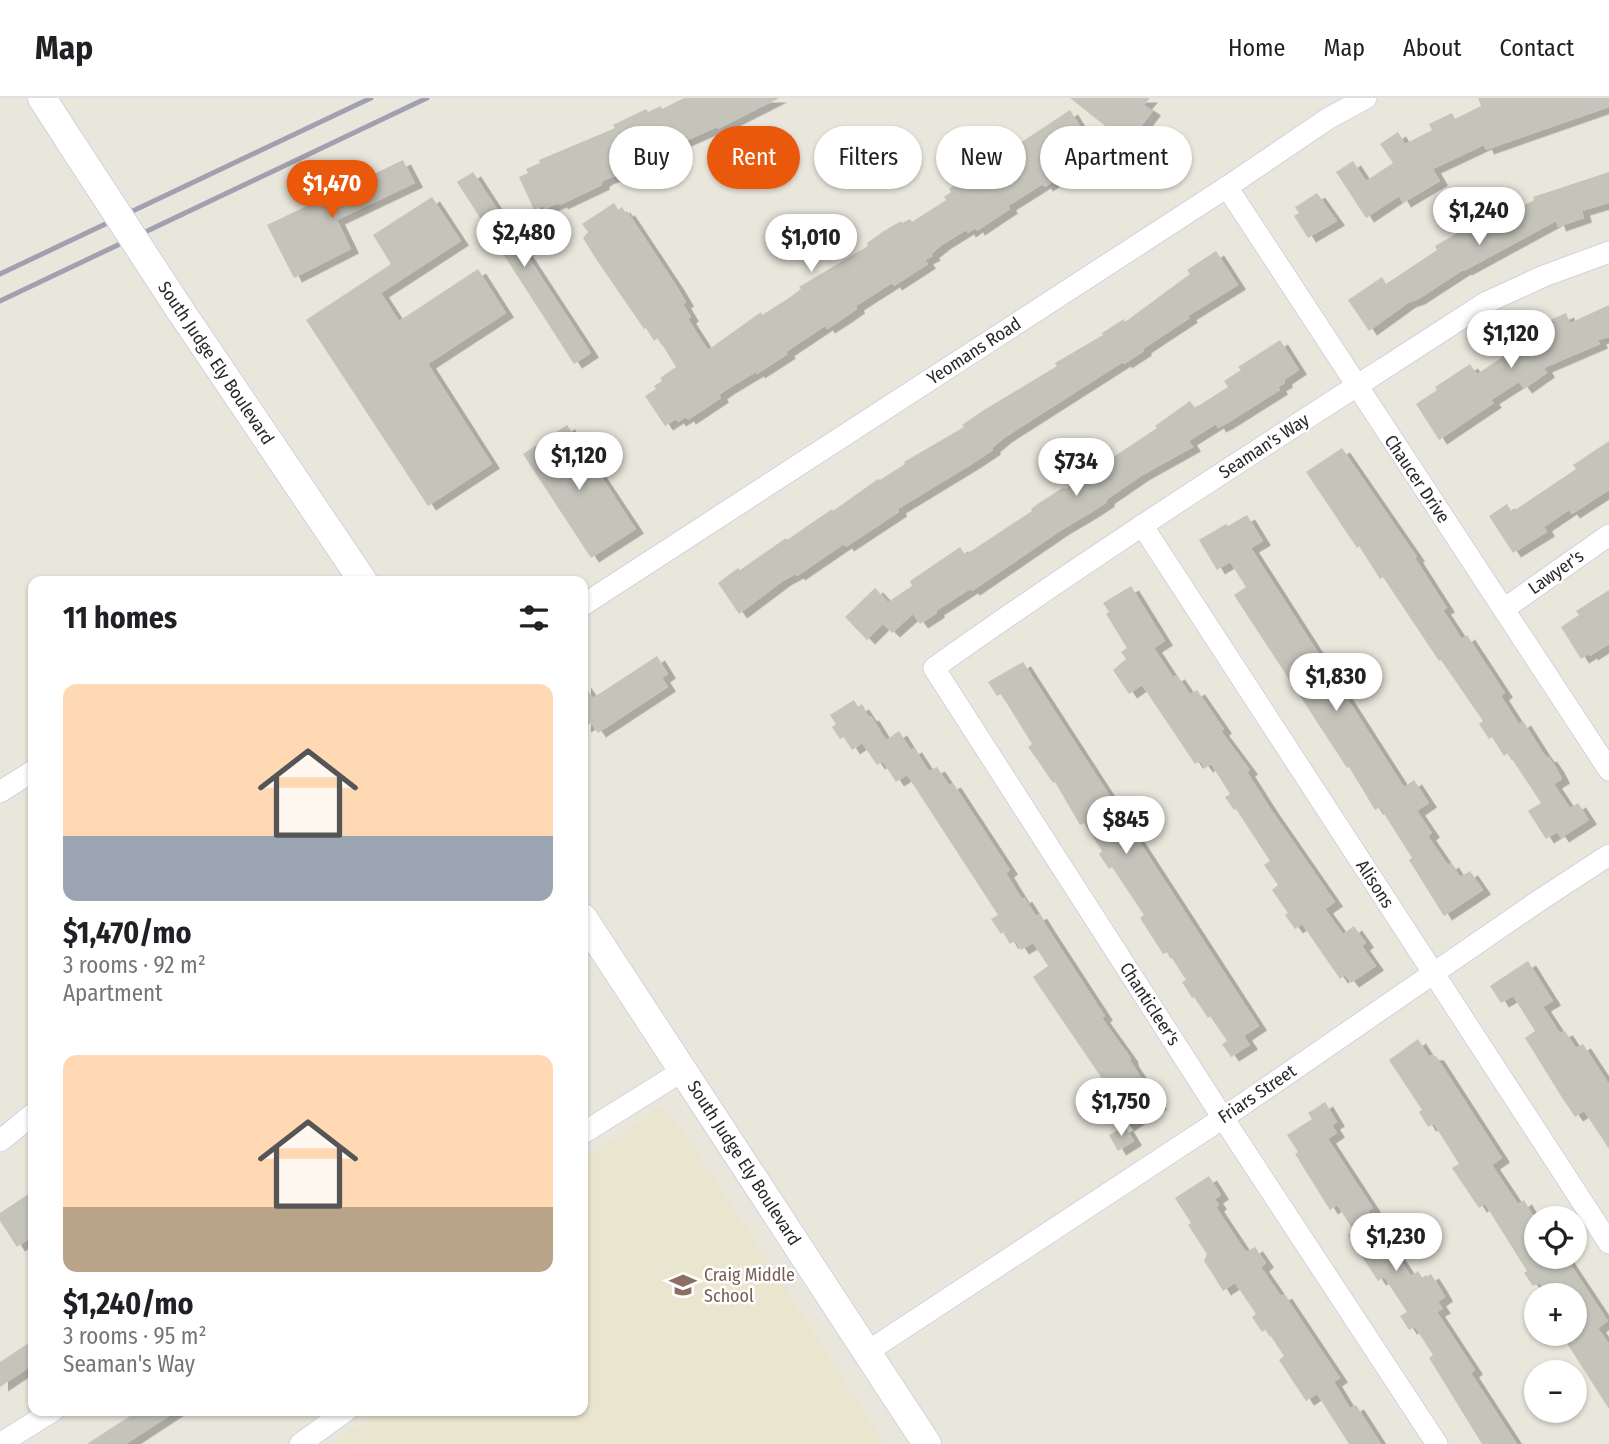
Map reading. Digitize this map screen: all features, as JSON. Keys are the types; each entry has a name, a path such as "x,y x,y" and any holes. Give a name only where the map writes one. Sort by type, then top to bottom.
{"main road":[{"name":"South Judge Ely Boulevard","path":"42,98 351,576"},
{"name":"South Judge Ely Boulevard","path":"588,926 927,1444"}],"street":[{"name":"Yeomans Road","path":"588,602 1329,118 1366,98"},
{"name":"Chaucer Drive","path":"1227,187 1355,387 1609,770"},
{"name":"Seaman's Way","path":"934,668 1142,525 1485,303 1544,276 1609,252"},
{"name":"Alisons","path":"1142,525 1609,1242"},
{"name":"Lawyer's","path":"1504,608 1609,535"},
{"name":"Chanticleer's","path":"934,668 1223,1118 1437,1444"},
{"path":"0,792 28,774"},
{"name":"Friars Street","path":"867,1352 1223,1118 1539,900 1609,855"},
{"path":"588,1130 684,1070"},
{"path":"0,1141 28,1118"},
{"path":"0,1444 44,1416"},
{"path":"300,1444 339,1416"}],"shaded area":[{"name":"Craig Middle School","path":"662,1107 687,1136 885,1444 332,1444 374,1416 588,1416 588,1157"}],"building":[{"path":"684,98 779,98 724,126 707,126 707,131 693,138 693,126 613,125 646,109 648,112 661,106 662,109"},
{"path":"1070,98 1150,98 1144,105 1153,111 1142,126 1105,126"},
{"path":"1478,98 1609,98 1609,107 1486,150 1484,145 1433,169 1440,181 1403,203 1399,196 1366,218 1336,172 1353,161 1366,181 1393,163 1380,144 1398,132 1405,144 1432,130 1429,124 1452,113 1455,119 1481,106"},
{"path":"1070,110 1080,126 1046,126"},
{"path":"1040,130 1040,186 1008,206 1010,209 977,231 975,228 968,233 966,230 942,245 931,254 933,256 925,260 928,264 894,286 892,283 856,306 857,309 841,320 827,329 825,326 786,352 788,354 726,390 719,395 721,398 688,420 686,417 678,422 676,419 665,426 645,396 656,389 654,386 662,381 660,378 676,367 658,338 654,341 646,328 644,329 596,259 583,238 588,232 582,224 614,203 619,211 622,208 627,211 686,302 683,304 691,317 688,319 708,350 761,312 762,315 789,298 801,289 799,287 868,246 867,243 884,231 901,221 902,223 910,219 912,222 946,200 944,197 951,192 949,189 1026,189 1026,139"},
{"path":"609,131 609,178 601,183 602,185 560,205 559,203 545,209 543,206 534,210 519,177 528,173 526,169 540,163 539,160"},
{"path":"403,160 415,183 337,220 351,249 294,278 267,225"},
{"path":"473,172 591,353 574,364 457,182"},
{"path":"1609,172 1609,203 1582,211 1584,218 1558,227 1556,221 1463,270 1408,303 1369,331 1348,300 1382,277 1386,284 1437,250 1435,246 1471,225 1474,231 1534,200 1533,197"},
{"path":"1317,193 1337,221 1308,238 1294,216 1299,213 1295,207"},
{"path":"432,197 461,241 381,293 399,321 478,269 506,313 428,364 492,464 428,506 306,320 391,264 373,235"},
{"path":"1216,251 1238,285 1188,316 1190,318 1143,349 1144,351 1004,438 993,450 898,509 899,512 846,547 844,544 797,576 796,574 783,581 739,614 718,583 832,509 833,511 878,479 905,464 904,462 964,427 962,425 984,410 1057,366 1055,363 1103,335 1102,333 1124,319 1125,322 1190,274 1187,270"},
{"path":"1609,305 1609,337 1598,340 1600,344 1544,368 1547,373 1524,389 1519,382 1491,400 1494,403 1439,440 1416,404 1437,390 1435,387 1470,364 1477,374 1510,352 1508,350 1550,325 1548,321 1566,313 1570,323"},
{"path":"1280,340 1299,370 1284,380 1285,383 1278,387 1280,390 1226,424 1218,428 1216,424 1189,441 1193,447 1141,476 1106,500 1107,502 972,591 970,589 920,624 913,614 892,633 883,624 867,640 845,617 875,588 888,602 912,586 910,581 960,547 965,555 1032,511 1039,503 1064,487 1065,489 1157,428 1155,426 1190,401 1195,408 1228,387 1224,381 1241,370 1238,367"},
{"path":"567,425 636,529 591,558 523,454"},
{"path":"1609,441 1609,490 1572,514 1569,510 1544,527 1547,532 1513,553 1489,516 1507,504 1512,512 1576,469 1573,465"},
{"path":"1342,448 1417,557 1415,558 1447,608 1443,610 1462,639 1467,635 1505,693 1501,696 1519,724 1523,721 1557,769 1562,779 1554,784 1570,808 1578,803 1589,820 1561,838 1557,832 1546,839 1528,811 1541,803 1508,753 1504,756 1492,737 1489,739 1479,724 1483,721 1383,577 1380,579 1359,546 1357,548 1306,472"},
{"path":"1247,515 1263,541 1251,548 1404,787 1414,780 1429,803 1417,811 1432,833 1428,836 1460,877 1470,871 1483,890 1444,916 1380,807 1375,810 1234,595 1246,587 1230,562 1217,570 1199,540"},
{"path":"1131,586 1165,641 1154,648 1173,677 1177,675 1190,694 1197,690 1224,729 1221,731 1250,770 1247,772 1270,808 1335,902 1325,909 1343,934 1354,926 1366,943 1362,946 1376,966 1351,983 1345,975 1340,979 1302,924 1295,929 1285,915 1288,913 1272,890 1278,885 1264,865 1270,861 1225,797 1230,794 1211,764 1205,768 1200,761 1195,764 1142,685 1129,694 1113,670 1126,659 1121,652 1127,648 1106,614 1109,612 1103,603"},
{"path":"1609,590 1609,644 1581,659 1561,627 1579,615 1576,611"},
{"path":"657,656 668,674 662,678 668,687 598,733 591,723 588,725 588,690 593,698"},
{"path":"1023,662 1259,1026 1244,1036 1250,1045 1231,1057 1222,1044 1227,1041 1210,1016 1208,1018 1194,997 1192,998 1182,982 1186,980 1168,952 1163,954 1140,918 1144,915 1112,867 1109,869 1099,854 1102,851 1084,823 1080,825 1055,782 1053,783 1028,747 1032,744 1001,694 997,696 988,682"},
{"path":"854,700 858,707 861,705 869,717 871,716 886,740 899,731 929,771 937,767 949,785 953,783 1010,870 1006,873 1022,899 1024,897 1036,916 1039,914 1159,1105 1126,1127 1114,1109 1124,1102 1108,1077 1103,1080 1033,977 1048,966 1033,943 1021,950 1015,941 1010,944 1003,932 1001,934 991,919 998,915 907,775 896,782 883,762 877,765 862,743 852,750 844,737 840,739 832,727 836,724 830,715"},
{"path":"1528,961 1553,1001 1543,1007 1560,1033 1565,1031 1576,1048 1583,1044 1609,1084 1609,1149 1584,1111 1575,1117 1561,1096 1525,1038 1535,1031 1513,996 1501,1003 1490,986"},
{"path":"1418,1039 1428,1055 1436,1056 1502,1158 1492,1165 1518,1204 1524,1200 1527,1206 1524,1206 1524,1266 1485,1204 1479,1208 1452,1168 1459,1164 1434,1124 1428,1127 1419,1112 1422,1110 1389,1060"},
{"path":"1325,1102 1337,1122 1332,1125 1337,1133 1328,1139 1373,1208 1368,1211 1411,1276 1418,1271 1423,1279 1431,1274 1440,1288 1445,1297 1438,1302 1443,1309 1437,1312 1475,1370 1471,1373 1517,1444 1482,1444 1429,1358 1433,1355 1415,1327 1409,1330 1400,1316 1407,1312 1384,1277 1378,1281 1348,1235 1354,1231 1337,1205 1330,1210 1295,1154 1298,1152 1287,1135 1312,1119 1308,1113"},
{"path":"1125,1126 1134,1141 1118,1151 1109,1135"},
{"path":"1209,1176 1221,1195 1215,1199 1219,1205 1216,1207 1246,1252 1255,1247 1266,1263 1261,1267 1281,1296 1284,1294 1340,1378 1334,1382 1350,1408 1356,1405 1381,1444 1349,1444 1317,1394 1306,1401 1279,1360 1284,1356 1266,1329 1262,1332 1252,1317 1256,1314 1235,1283 1223,1291 1204,1261 1207,1254 1188,1225 1191,1223 1175,1198"},
{"path":"28,1194 28,1239 17,1247 0,1221 0,1213"},
{"path":"1526,1269 1574,1269 1583,1283 1531,1283 1524,1273"},
{"path":"1587,1289 1608,1321 1598,1328 1609,1344 1609,1409 1587,1375 1587,1360 1578,1360 1569,1346 1587,1346"},
{"path":"28,1343 28,1368 0,1387 0,1362"},
{"path":"130,1416 169,1416 126,1444 87,1444"}],"railway":[{"path":"0,274 371,98"},
{"path":"0,301 427,98"}],"place":[{"name":"Craig Middle School","path":"683,1285"}]}
